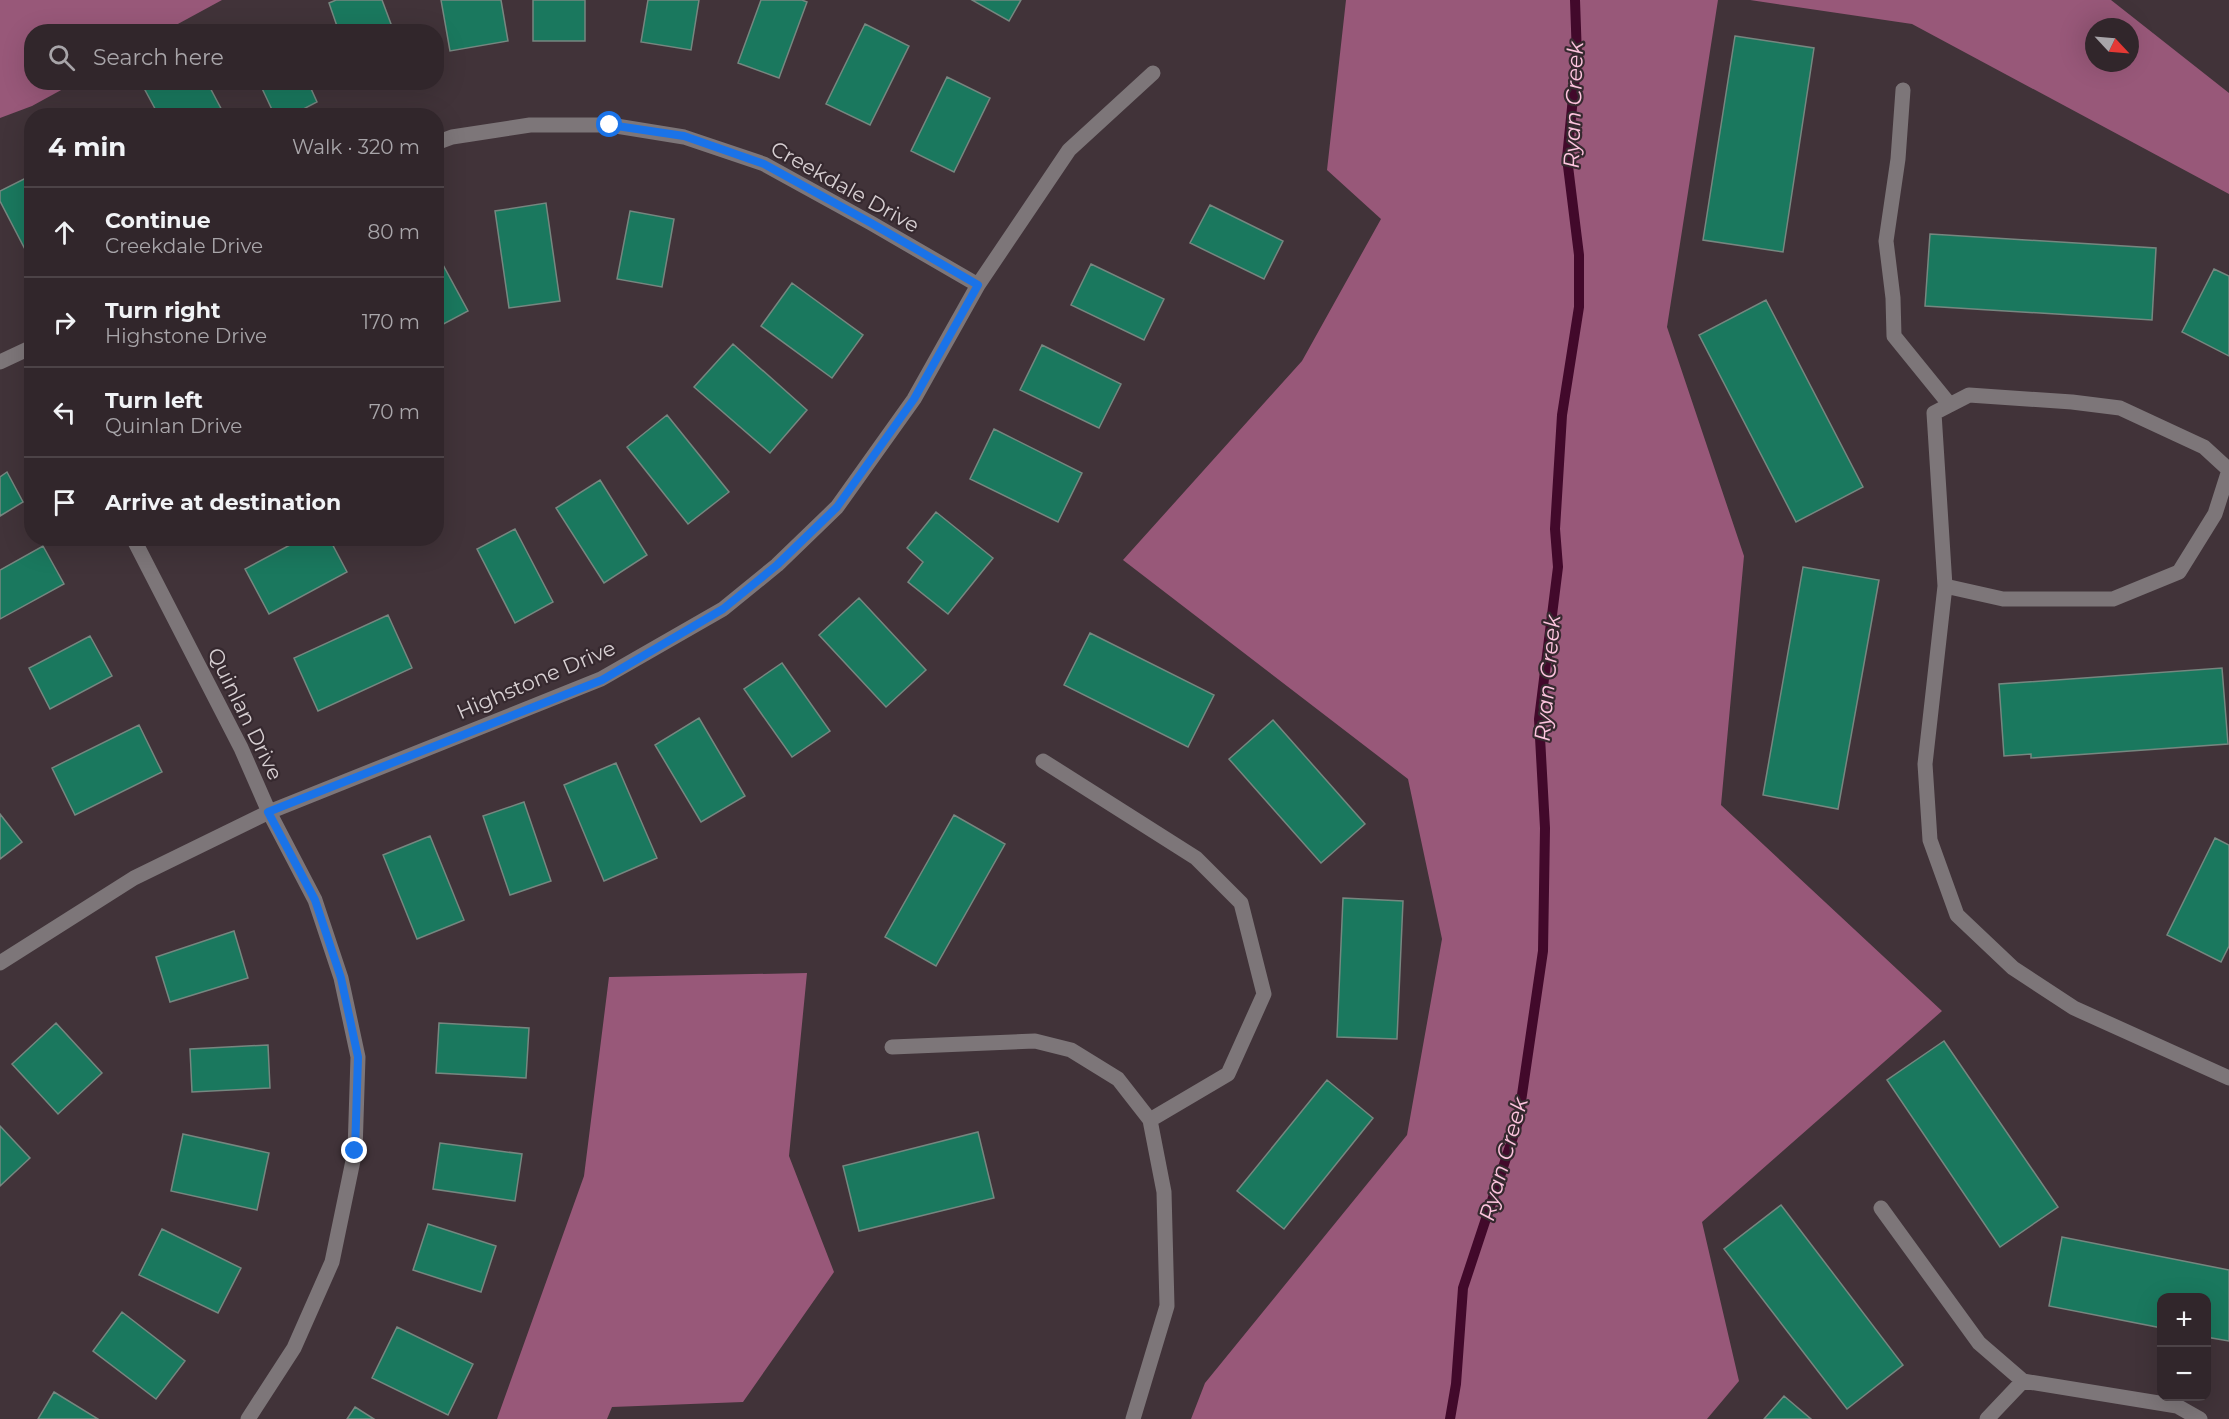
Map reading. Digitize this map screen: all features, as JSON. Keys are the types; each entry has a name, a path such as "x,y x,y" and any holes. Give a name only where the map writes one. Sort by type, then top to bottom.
{"street":[{"name":"Highstone Drive","path":"0,963 134,878 268,812 602,680 723,609 777,565 837,507 914,399 978,285 1070,150 1153,73"},
{"path":"1903,90 1898,159 1886,241 1893,298 1894,336 1950,405"},
{"name":"Creekdale Drive","path":"444,140 530,125 610,125 684,136 764,164 978,285"},
{"path":"0,362 24,351"},
{"path":"1945,585 2003,599 2113,599 2179,572 2215,514 2229,470 2204,447 2120,408 2072,402 1969,395 1934,413 1945,585 1925,764 1930,840 1957,915 2013,968 2074,1008 2229,1078"},
{"name":"Quinlan Drive","path":"137,546 240,748 268,812 315,900 341,978 358,1057 355,1151 332,1263 294,1348 248,1419"},
{"path":"1043,761 1196,858 1241,903 1264,994 1228,1074 1150,1120"},
{"path":"892,1047 1035,1041 1071,1050 1118,1079 1150,1120 1164,1192 1167,1306 1133,1419"},
{"path":"1881,1209 1979,1343 2023,1381 2177,1406 2200,1419"},
{"path":"1987,1419 2023,1381"}],"shaded area":[{"path":"0,0 222,0 178,24 24,24 24,90 61,90 32,106 0,118"},
{"path":"1346,0 1718,0 1667,327 1744,556 1721,805 1942,1011 1702,1222 1739,1381 1707,1419 1191,1419 1205,1383 1407,1135 1442,939 1408,779 1123,560 1302,361 1381,219 1327,170"},
{"path":"1750,0 2111,0 2134,18 2085,18 2085,72 2139,72 2139,22 2229,93 2229,194 1912,24"},
{"path":"807,973 789,1156 834,1272 743,1402 612,1407 607,1419 497,1419 584,1176 609,977"}],"building":[{"path":"336,0 382,0 391,24 336,24 329,3"},
{"path":"441,0 501,0 508,41 450,51"},
{"path":"533,0 585,0 585,41 533,41"},
{"path":"648,0 699,0 691,50 641,42"},
{"path":"761,0 807,2 779,78 738,63"},
{"path":"972,0 1021,0 1009,21"},
{"path":"865,24 909,46 870,125 826,104"},
{"path":"1735,36 1814,48 1783,252 1703,240"},
{"path":"947,77 990,98 954,172 911,151"},
{"path":"145,90 211,90 221,108 155,108"},
{"path":"263,90 312,90 317,102 305,108 271,108"},
{"path":"24,179 24,247 0,201 0,191"},
{"path":"546,203 560,301 509,308 495,211"},
{"path":"1210,205 1283,241 1264,279 1190,243"},
{"path":"630,211 674,219 662,287 617,279"},
{"path":"1930,234 2156,248 2152,320 1925,306"},
{"path":"1091,264 1164,299 1144,340 1071,305"},
{"path":"444,267 468,311 444,324"},
{"path":"2214,269 2229,276 2229,356 2182,332"},
{"path":"792,283 863,335 832,378 761,326"},
{"path":"1766,300 1863,487 1796,522 1699,335"},
{"path":"733,344 807,410 770,453 694,387"},
{"path":"1042,345 1121,384 1099,428 1020,390"},
{"path":"667,415 729,492 688,524 627,447"},
{"path":"994,429 1082,473 1058,522 970,479"},
{"path":"7,472 23,502 0,516 0,477"},
{"path":"600,480 647,555 604,583 556,508"},
{"path":"936,512 993,558 948,614 908,582 923,562 907,548"},
{"path":"515,529 553,602 515,623 477,549"},
{"path":"43,546 64,584 0,619 0,570"},
{"path":"288,546 333,546 347,572 269,614 245,569"},
{"path":"1803,567 1879,580 1838,809 1763,795"},
{"path":"859,598 926,670 886,707 819,635"},
{"path":"388,615 412,668 318,711 294,658"},
{"path":"1090,633 1214,695 1188,747 1064,685"},
{"path":"90,636 112,676 50,709 29,668"},
{"path":"782,663 830,731 792,757 744,689"},
{"path":"2222,668 2228,744 2031,758 2031,754 2004,756 1999,684"},
{"path":"699,718 745,796 701,822 655,745"},
{"path":"1273,720 1365,824 1321,863 1229,759"},
{"path":"139,725 162,772 75,815 52,768"},
{"path":"616,763 657,858 604,881 564,785"},
{"path":"524,802 551,881 510,895 483,816"},
{"path":"0,814 22,842 0,859"},
{"path":"954,815 1005,844 936,966 885,937"},
{"path":"430,836 464,920 417,939 383,855"},
{"path":"2215,838 2229,845 2229,946 2221,962 2167,935"},
{"path":"1343,898 1403,901 1397,1039 1337,1037"},
{"path":"234,931 248,978 170,1002 156,957"},
{"path":"56,1023 102,1073 58,1114 12,1064"},
{"path":"439,1023 529,1028 526,1078 436,1073"},
{"path":"1944,1041 2058,1207 2000,1247 1887,1080"},
{"path":"268,1045 270,1088 192,1092 190,1049"},
{"path":"1327,1080 1373,1118 1284,1229 1237,1191"},
{"path":"0,1126 30,1158 0,1186"},
{"path":"978,1132 994,1198 859,1231 843,1166"},
{"path":"183,1134 269,1153 257,1210 171,1191"},
{"path":"440,1143 522,1154 515,1201 433,1189"},
{"path":"1781,1205 1903,1365 1847,1409 1724,1249"},
{"path":"428,1224 496,1246 481,1292 413,1270"},
{"path":"162,1229 241,1268 218,1313 139,1275"},
{"path":"2062,1237 2229,1270 2229,1341 2211,1338 2211,1293 2157,1293 2157,1327 2049,1306"},
{"path":"122,1312 185,1361 156,1399 93,1351"},
{"path":"397,1327 473,1364 448,1415 372,1378"},
{"path":"54,1392 98,1419 38,1419"},
{"path":"1784,1396 1811,1419 1764,1419"},
{"path":"355,1407 374,1419 347,1419"}],"waterway":[{"name":"Ryan Creek","path":"1450,1419 1456,1384 1463,1288 1518,1122 1543,951 1545,828 1539,719 1558,567 1555,529 1562,415 1579,307 1579,255 1567,158 1577,57 1575,0"}],"route":[{"path":"355,1151 358,1057 341,978 315,900 268,812 602,680 723,609 777,565 837,507 914,399 978,285 764,164 684,136 610,125"}]}
